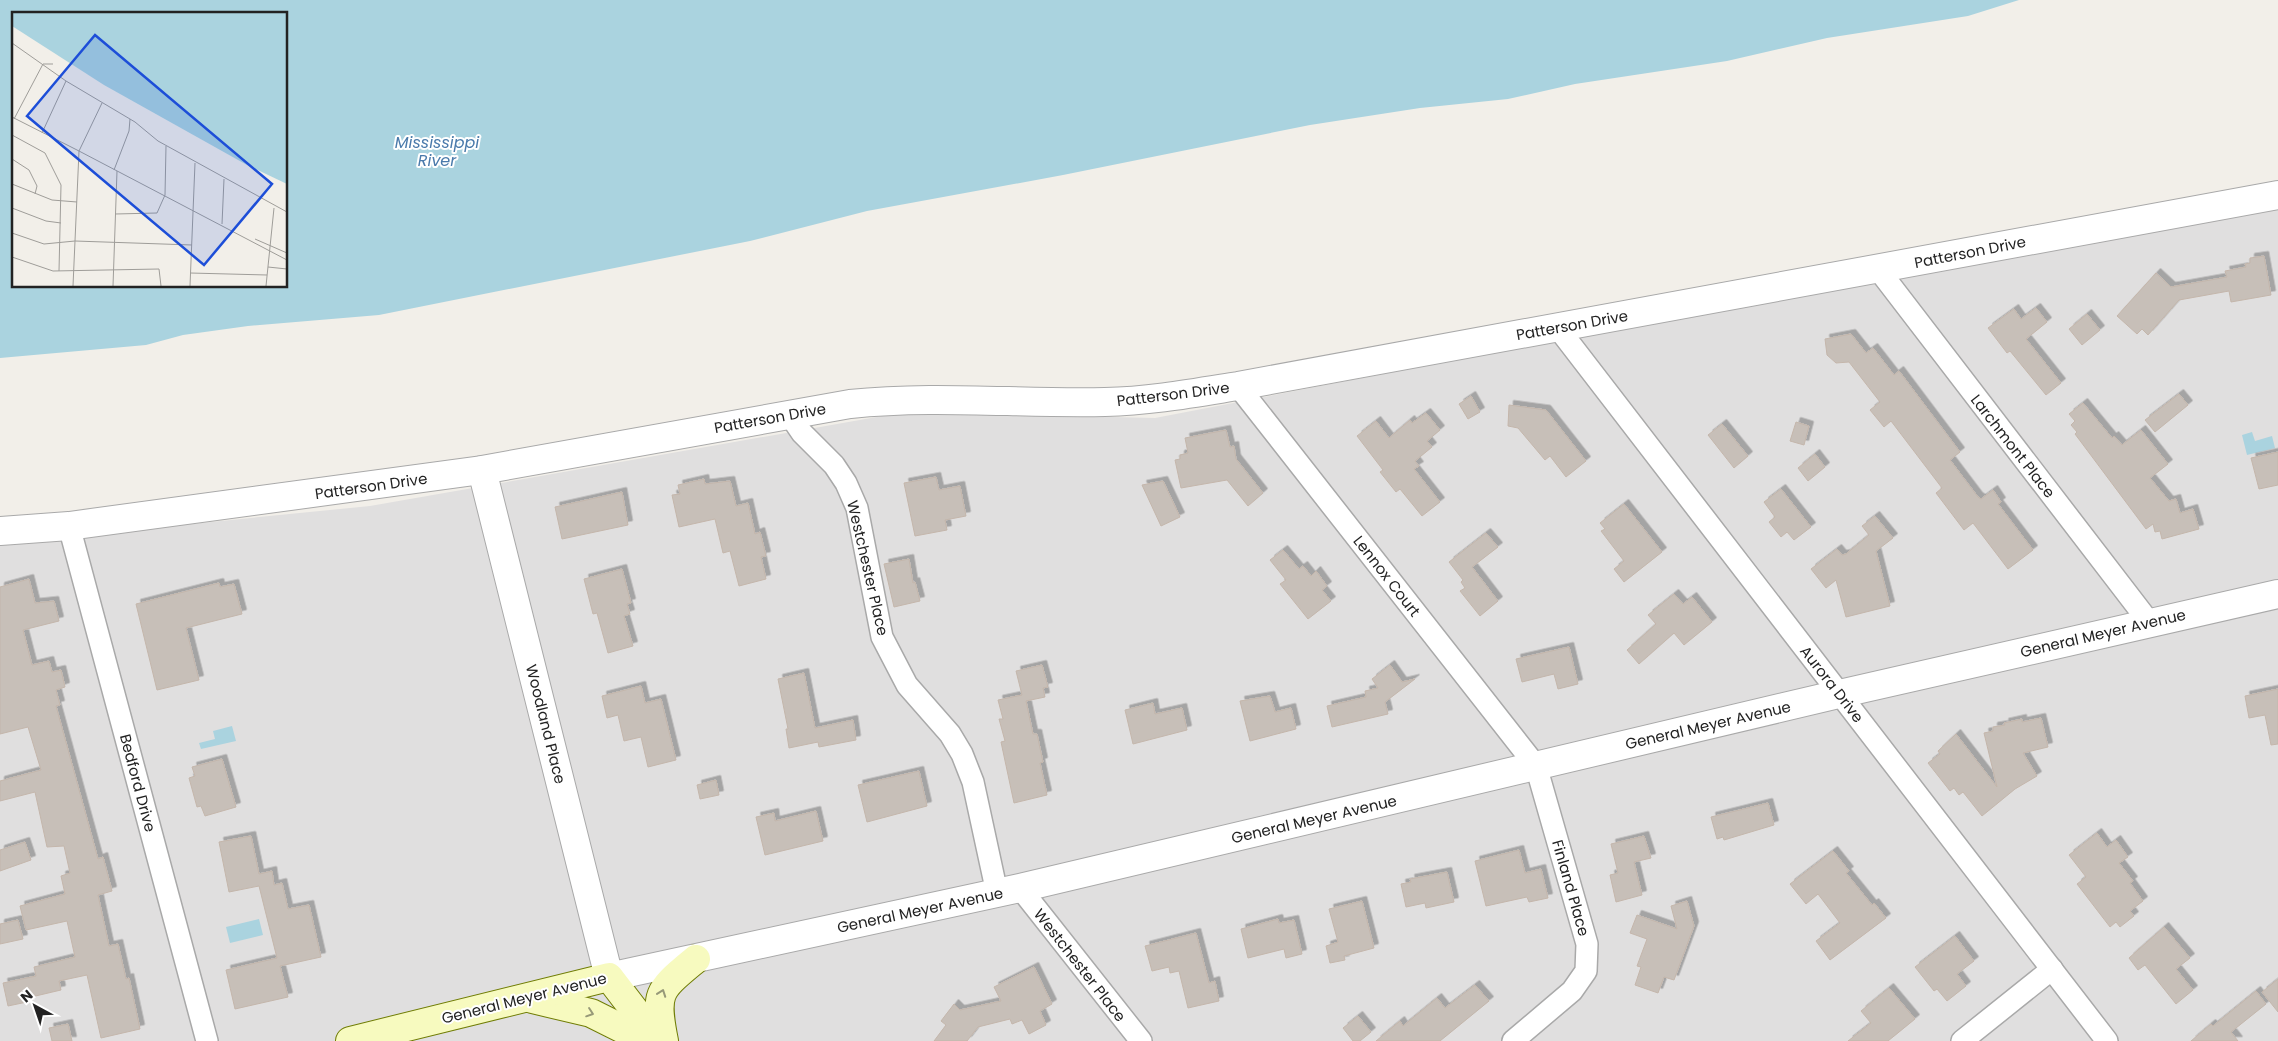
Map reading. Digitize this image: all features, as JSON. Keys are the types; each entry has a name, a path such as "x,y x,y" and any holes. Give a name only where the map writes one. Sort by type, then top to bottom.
{"main road":[{"path":"664,1041 659,1016 660,997 666,984 696,959"},
{"name":"General Meyer Avenue","path":"350,1041 609,977"},
{"path":"609,977 658,1041"},
{"path":"526,998 592,1013 647,1041"}],"street":[{"name":"Patterson Drive","path":"0,531 69,526 482,470 789,414 892,400 997,399 1060,402 1143,400 1238,386 1878,270 2278,194"},
{"name":"Larchmont Place","path":"1878,270 2149,622"},
{"name":"Aurora Drive","path":"1558,328 2106,1041"},
{"name":"Lennox Court","path":"1238,386 1536,766"},
{"name":"Westchester Place","path":"789,414 802,432 834,465 846,483 857,508 882,637 907,685 950,734 962,754 973,782 1008,891 1140,1041"},
{"name":"Woodland Place","path":"482,470 609,977"},
{"name":"Bedford Drive","path":"69,526 207,1041"},
{"name":"General Meyer Avenue","path":"609,977 1008,891 1839,694 2278,594"},
{"name":"Finland Place","path":"1513,1041 1572,991 1586,971 1587,944 1536,766"},
{"path":"1962,1041 2052,969"}],"shaded area":[{"path":"2278,201 2278,1041 0,1041 0,543 370,506 905,412 1155,418"}],"water":[{"name":"Mississippi River","path":"0,0 2019,0 1968,16 1827,38 1727,61 1575,84 1508,99 1420,108 1310,125 1063,175 867,211 750,241 379,315 248,326 183,335 146,345 0,358"},
{"path":"2252,432 2255,441 2272,436 2275,448 2247,455 2242,435"},
{"path":"232,726 236,741 201,749 199,743 215,739 213,731"},
{"path":"259,919 263,935 230,943 226,927"}],"building":[{"path":"2264,256 2271,295 2231,302 2229,291 2179,300 2148,335 2142,329 2137,334 2117,316 2156,273 2171,287 2227,277 2225,271 2246,267 2245,264 2250,263 2250,258"},
{"path":"2036,308 2047,322 2026,339 2061,383 2046,395 2010,351 2007,353 1988,328 2014,309 2021,319"},
{"path":"2087,314 2100,330 2082,345 2069,329"},
{"path":"1851,334 1866,353 1873,348 1894,375 1899,371 1960,452 1950,460 1978,497 1981,499 1993,490 2001,502 1998,504 2033,550 2008,569 1973,523 1964,530 1936,493 1942,488 1891,421 1884,427 1870,410 1880,402 1849,362 1836,363 1827,355 1825,339"},
{"path":"2179,394 2188,405 2155,432 2145,420"},
{"path":"1471,396 1480,412 1468,419 1459,404"},
{"path":"2083,403 2112,438 2114,436 2122,445 2141,430 2168,464 2150,478 2169,501 2176,499 2180,513 2193,509 2199,529 2162,539 2160,531 2155,532 2153,524 2146,529 2075,434 2077,432 2071,425 2075,421 2069,414"},
{"path":"1509,405 1546,410 1586,461 1566,477 1550,456 1545,460 1518,428 1508,426"},
{"path":"1426,413 1440,430 1427,441 1432,447 1415,461 1419,466 1414,469 1440,502 1422,516 1400,489 1396,492 1380,472 1383,470 1357,436 1376,421 1389,438 1410,420 1412,423"},
{"path":"1796,422 1809,426 1804,445 1790,441"},
{"path":"1722,424 1748,456 1734,468 1708,435"},
{"path":"1226,430 1230,447 1234,446 1236,459 1263,493 1248,506 1227,480 1181,488 1175,460 1180,459 1180,455 1188,453 1185,438"},
{"path":"2278,452 2278,485 2259,489 2251,458"},
{"path":"1815,454 1825,467 1808,481 1798,468"},
{"path":"936,477 939,490 960,486 966,516 945,520 947,530 915,536 904,483"},
{"path":"704,479 705,484 730,481 736,506 748,503 755,534 760,532 766,556 761,557 766,579 739,586 730,551 723,553 715,519 679,527 672,495 680,494 678,485"},
{"path":"1163,481 1180,517 1161,526 1142,485"},
{"path":"1781,489 1811,527 1794,540 1787,532 1781,537 1769,522 1775,517 1764,502"},
{"path":"622,492 628,525 562,539 555,507"},
{"path":"1624,504 1662,552 1624,582 1614,569 1624,561 1601,531 1605,529 1600,523"},
{"path":"1875,516 1893,538 1876,551 1890,606 1846,617 1836,580 1826,588 1811,569 1837,549 1842,555 1846,554 1869,535 1862,526"},
{"path":"1486,533 1498,547 1472,567 1498,601 1480,616 1460,591 1465,588 1461,582 1463,580 1449,562"},
{"path":"1283,550 1299,569 1303,566 1311,576 1316,571 1327,586 1322,590 1331,601 1308,619 1280,584 1286,580 1270,560"},
{"path":"909,559 913,583 915,582 920,601 894,607 884,564"},
{"path":"622,569 631,603 627,604 630,614 624,616 633,646 608,653 597,613 593,614 584,579"},
{"path":"29,579 35,603 54,601 59,621 23,630 32,665 49,661 52,672 61,670 65,687 56,690 60,705 56,706 98,859 103,857 112,891 98,895 109,946 118,944 126,979 129,978 140,1029 101,1038 87,975 59,981 61,990 27,998 27,1002 8,1006 3,983 36,976 34,967 75,957 67,921 26,930 20,906 65,894 61,876 70,873 64,846 47,847 35,792 0,801 0,781 41,770 28,727 0,734 0,587"},
{"path":"219,583 220,587 234,584 242,614 186,628 199,680 157,690 136,604"},
{"path":"1674,594 1683,604 1692,597 1712,622 1684,645 1674,633 1639,664 1627,650 1656,624 1648,615"},
{"path":"1569,647 1578,684 1558,689 1554,674 1522,682 1516,659"},
{"path":"1042,665 1048,687 1043,688 1045,697 1026,701 1033,734 1037,734 1043,762 1040,763 1047,795 1014,803 1001,742 1005,741 999,719 1003,719 998,700 1022,695 1016,671"},
{"path":"1390,665 1402,682 1415,679 1385,702 1388,714 1332,727 1327,706 1366,697 1365,691 1378,688 1372,679"},
{"path":"804,673 815,728 853,720 856,740 819,747 818,742 789,748 786,729 788,729 778,679"},
{"path":"641,686 645,703 661,699 676,760 648,767 641,737 624,741 618,715 607,718 602,696"},
{"path":"2278,689 2278,744 2271,745 2265,715 2249,718 2245,696"},
{"path":"1270,696 1275,712 1291,708 1296,729 1250,741 1240,701"},
{"path":"1153,703 1155,714 1182,708 1187,730 1133,744 1125,710"},
{"path":"2041,718 2048,747 2023,753 2037,776 2015,789 1982,816 1963,792 1959,795 1954,788 1950,791 1928,763 1940,754 1938,751 1956,734 1997,787 1984,733 1993,731 1993,727 2005,725 2004,723 2022,719 2022,722"},
{"path":"222,759 236,807 205,816 201,806 197,807 189,778 195,776 192,767"},
{"path":"919,771 927,806 867,822 858,785"},
{"path":"716,780 719,795 700,799 697,785"},
{"path":"1768,803 1774,825 1724,840 1723,837 1717,839 1711,817"},
{"path":"816,811 823,841 765,855 756,817 774,813 775,821"},
{"path":"2097,833 2107,847 2116,840 2128,857 2119,863 2133,881 2130,883 2143,901 2130,911 2134,916 2120,927 2116,922 2110,927 2077,884 2086,877 2069,855"},
{"path":"251,836 259,874 272,871 274,885 282,883 288,909 309,905 321,957 280,966 288,997 235,1009 226,970 277,958 259,886 229,892 219,842"},
{"path":"1644,836 1651,858 1634,862 1642,895 1616,902 1610,875 1618,873 1611,844"},
{"path":"25,842 31,860 0,871 0,850"},
{"path":"1519,850 1525,873 1541,869 1548,898 1529,902 1527,897 1486,906 1475,861"},
{"path":"1833,851 1849,871 1846,873 1872,905 1874,903 1886,918 1830,960 1816,941 1840,923 1818,894 1806,904 1790,884"},
{"path":"1447,872 1454,902 1426,908 1425,903 1406,907 1401,884 1411,882 1410,879"},
{"path":"1362,901 1374,948 1344,956 1345,960 1330,963 1326,946 1338,942 1329,909"},
{"path":"1687,901 1694,926 1674,980 1664,977 1658,993 1635,985 1641,967 1637,966 1647,939 1630,933 1637,915 1677,929 1671,906"},
{"path":"1278,919 1279,923 1294,920 1302,954 1286,958 1284,949 1248,958 1241,929"},
{"path":"18,920 23,939 0,944 0,924"},
{"path":"2164,927 2190,958 2176,969 2193,990 2176,1004 2145,965 2138,970 2129,958"},
{"path":"1196,933 1209,983 1215,981 1219,1001 1188,1008 1179,971 1170,973 1169,967 1152,971 1145,946"},
{"path":"1955,936 1974,961 1957,974 1966,986 1947,1001 1937,989 1934,991 1915,967"},
{"path":"1034,967 1052,1004 1040,1011 1046,1025 1029,1034 1022,1020 1012,1024 1010,1019 978,1027 967,1041 934,1041 946,1025 941,1021 954,1004 960,1010 1001,1001 994,987"},
{"path":"2278,979 2278,1012 2262,992"},
{"path":"1475,985 1489,1001 1440,1041 1376,1041 1400,1021 1403,1026 1437,998 1445,1008"},
{"path":"1889,988 1915,1019 1888,1041 1848,1041 1871,1023 1861,1011"},
{"path":"2256,991 2266,1004 2231,1032 2238,1041 2191,1041 2211,1024 2213,1026"},
{"path":"1358,1016 1371,1032 1360,1041 1353,1041 1343,1028"},
{"path":"68,1024 72,1041 52,1041 49,1028"}]}
